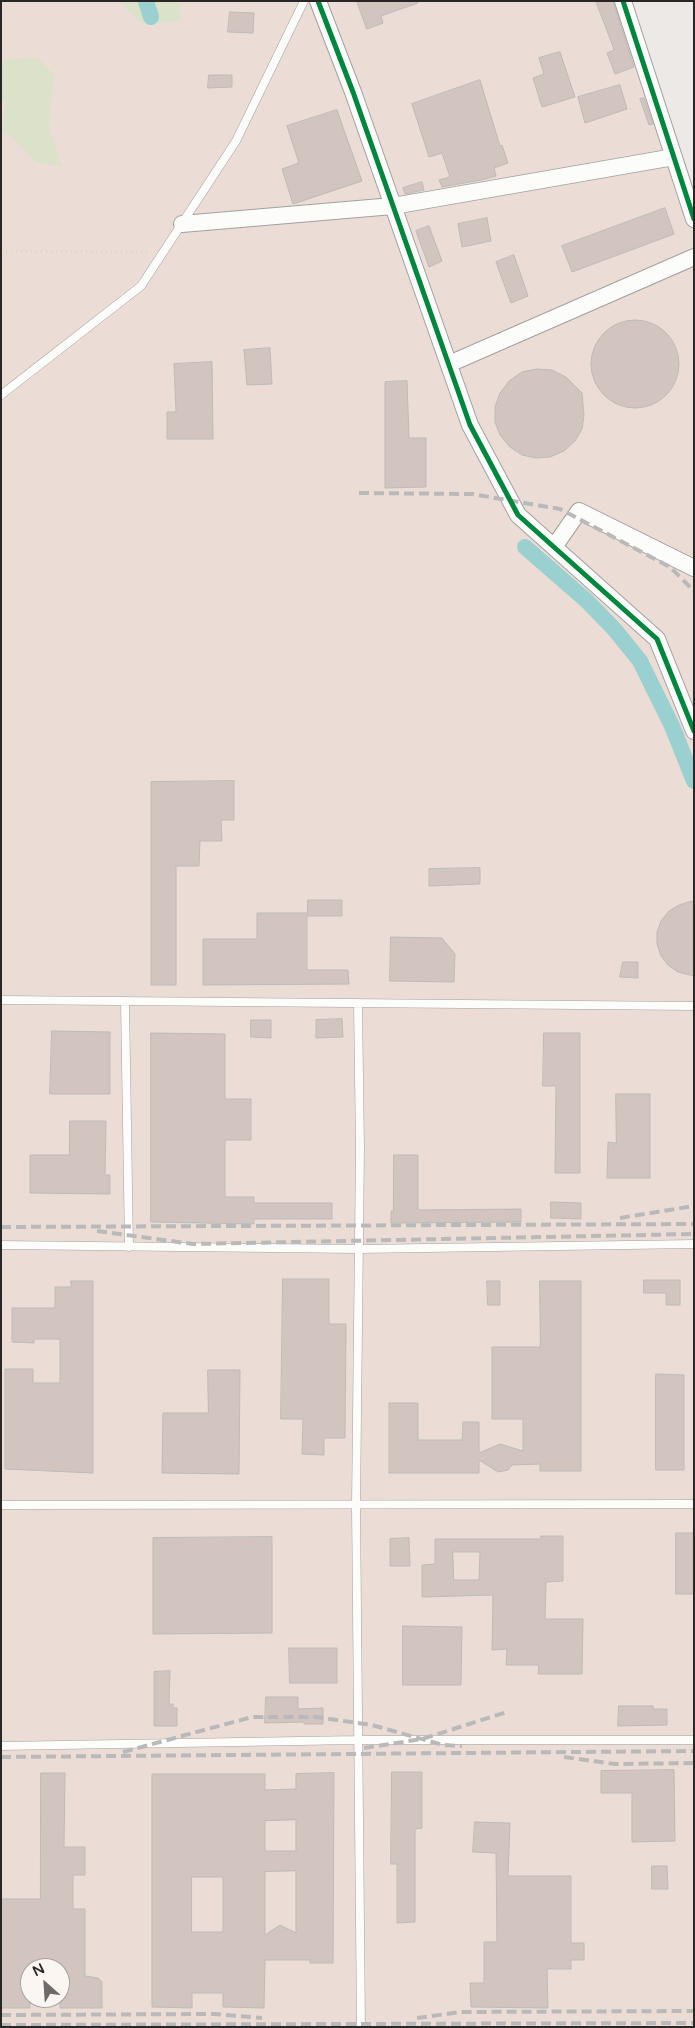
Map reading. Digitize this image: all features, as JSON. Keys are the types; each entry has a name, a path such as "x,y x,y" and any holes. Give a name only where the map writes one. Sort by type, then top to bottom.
{"street":[{"path":"318,1 353,92 470,426 518,515 657,639 694,731"},
{"path":"623,1 694,219"},
{"path":"182,224 393,206 674,156"},
{"path":"449,364 694,257"},
{"path":"554,546 579,511 693,569"}],"lane":[{"path":"1,395 141,286 236,141 304,1"},
{"path":"1,1000 694,1006"},
{"path":"125,1001 129,1247"},
{"path":"358,1003 360,1149 356,1505 361,2027"},
{"path":"1,1245 359,1249 694,1244"},
{"path":"1,1505 694,1504"},
{"path":"1,1746 358,1740 694,1740"}],"path":[{"path":"1,251 163,252"}],"shaded area":[{"path":"1,1 630,1 694,189 694,2027 1,2027"}],"green space":[{"path":"118,1 180,1 180,21 142,24"},
{"path":"37,57 54,75 49,125 62,167 35,162 14,138 2,132 6,100 1,99 1,61"}],"building":[{"path":"357,1 417,1 418,3 381,16 383,23 367,29"},
{"path":"596,1 613,1 634,67 615,74 607,53 614,50"},
{"path":"230,12 254,13 253,33 228,32"},
{"path":"560,52 575,97 542,107 533,78 544,74 539,58"},
{"path":"209,75 232,75 232,87 208,88"},
{"path":"480,80 500,146 502,145 508,163 494,168 496,176 442,187 439,180 450,177 442,153 429,157 412,104"},
{"path":"620,85 627,109 585,123 578,97"},
{"path":"644,98 653,124 649,125 640,99"},
{"path":"337,110 362,181 293,204 282,169 299,163 287,126"},
{"path":"422,182 424,190 405,194 403,188"},
{"path":"665,208 674,234 572,272 562,246"},
{"path":"487,218 491,241 462,247 458,224"},
{"path":"429,226 442,261 429,267 416,231"},
{"path":"514,255 528,296 511,303 496,262"},
{"path":"635,320 652,323 660,327 672,339 676,347 679,364 676,381 672,389 660,401 652,405 635,408 618,405 610,401 598,389 594,381 591,364 594,347 598,339 610,327 618,323"},
{"path":"270,348 272,384 247,385 244,350"},
{"path":"212,362 213,439 167,439 167,412 176,412 174,364"},
{"path":"537,369 552,370 566,377 582,393 584,415 582,429 575,441 564,451 550,457 536,458 522,455 510,447 500,435 495,422 495,407 500,393 509,381 522,372"},
{"path":"407,381 409,438 426,438 426,487 385,488 385,382"},
{"path":"234,781 234,820 221,820 222,841 200,841 199,866 176,866 176,985 151,985 151,782"},
{"path":"480,868 480,884 429,886 429,869"},
{"path":"308,900 342,900 342,916 307,916 307,970 348,970 349,984 203,985 203,939 257,939 257,913 307,913"},
{"path":"694,901 694,976 678,972 668,965 661,956 657,944 657,932 661,921 669,911 679,905"},
{"path":"391,937 442,938 455,954 454,982 390,981"},
{"path":"623,962 638,962 638,978 620,977"},
{"path":"342,1019 343,1037 316,1038 316,1020"},
{"path":"251,1020 271,1020 271,1038 251,1037"},
{"path":"52,1031 110,1032 110,1094 50,1094"},
{"path":"151,1033 225,1034 225,1099 251,1099 251,1140 225,1140 225,1197 254,1197 254,1203 332,1203 332,1219 254,1219 254,1224 151,1222"},
{"path":"544,1033 580,1033 580,1173 555,1173 556,1086 543,1086"},
{"path":"616,1094 650,1094 650,1178 607,1178 608,1142 616,1143"},
{"path":"70,1121 106,1121 105,1175 110,1175 110,1194 30,1193 30,1155 69,1155"},
{"path":"394,1155 418,1155 418,1210 521,1209 521,1222 391,1223"},
{"path":"551,1202 581,1203 581,1219 551,1218"},
{"path":"283,1279 329,1279 329,1324 346,1324 345,1438 324,1438 324,1455 302,1454 303,1419 281,1419"},
{"path":"644,1280 680,1280 680,1305 666,1305 666,1293 644,1293"},
{"path":"71,1281 93,1281 93,1473 5,1469 5,1369 33,1369 33,1383 60,1383 60,1339 34,1339 34,1343 12,1342 12,1308 55,1308 55,1287 71,1287"},
{"path":"487,1281 500,1281 500,1305 488,1305"},
{"path":"540,1281 581,1281 581,1471 540,1471 540,1464 512,1465 508,1470 498,1472 479,1460 479,1473 389,1473 389,1403 418,1403 418,1440 462,1440 463,1422 479,1422 479,1453 500,1444 523,1451 523,1419 492,1419 492,1347 540,1347"},
{"path":"208,1370 240,1370 239,1474 162,1473 163,1413 208,1413"},
{"path":"656,1374 684,1375 684,1470 656,1470"},
{"path":"676,1533 694,1533 694,1594 676,1594"},
{"path":"541,1536 563,1536 563,1581 546,1582 545,1619 583,1619 582,1674 538,1674 539,1665 506,1665 507,1649 492,1650 493,1595 422,1597 422,1565 435,1564 435,1539 541,1539","holes":["453,1552 480,1552 479,1580 454,1580"]},
{"path":"272,1537 272,1633 153,1634 153,1538"},
{"path":"409,1538 410,1566 390,1566 390,1539"},
{"path":"403,1626 462,1627 461,1685 403,1685"},
{"path":"289,1648 337,1648 337,1683 290,1683"},
{"path":"170,1671 169,1704 173,1704 173,1708 177,1708 177,1726 154,1726 154,1672"},
{"path":"266,1697 298,1697 298,1709 323,1708 323,1724 304,1724 304,1722 265,1723"},
{"path":"619,1706 653,1706 653,1709 667,1709 667,1725 618,1726"},
{"path":"674,1770 675,1841 632,1842 632,1793 601,1793 601,1771"},
{"path":"392,1772 422,1772 422,1828 415,1829 415,1922 397,1923 397,1864 391,1864"},
{"path":"41,1773 65,1773 64,1847 85,1847 85,1875 73,1875 73,1909 85,1909 85,1976 98,1978 102,1982 102,2008 70,2008 70,1958 20,1958 20,2008 1,2008 1,1899 40,1899"},
{"path":"334,1773 333,1963 310,1963 310,1960 265,1960 264,2008 223,2007 223,1993 192,1993 192,2008 152,2007 152,1774 265,1774 265,1790 296,1789 296,1774","holes":["296,1820 296,1851 265,1851 265,1821","296,1871 296,1933 280,1925 265,1935 265,1872","192,1877 223,1877 223,1932 192,1932"]},
{"path":"475,1822 510,1823 508,1876 571,1876 571,1943 584,1943 584,1960 571,1960 571,1969 547,1969 548,2008 471,2007 470,1983 484,1983 484,1942 497,1942 496,1853 473,1852"},
{"path":"652,1866 667,1866 668,1889 652,1889"}],"waterway":[{"path":"146,1 151,17"},
{"path":"525,547 587,601 615,630 640,661 672,726 694,781"}],"railway":[{"path":"359,493 472,494 560,509 670,567 694,591"},
{"path":"620,1218 694,1206"},
{"path":"1,1227 694,1224"},
{"path":"97,1231 193,1244 694,1234"},
{"path":"364,1748 422,1739 507,1712"},
{"path":"123,1752 252,1717 316,1717 372,1725 443,1745 462,1746"},
{"path":"1,1757 694,1751"},
{"path":"564,1757 615,1764 694,1763"},
{"path":"417,2018 461,2012 694,2011"},
{"path":"1,2015 215,2014 262,2018"},
{"path":"1,2025 694,2023"}],"cycle path":[{"path":"318,1 353,92 470,425 518,515 657,639 694,731"},
{"path":"623,1 694,219"}]}
